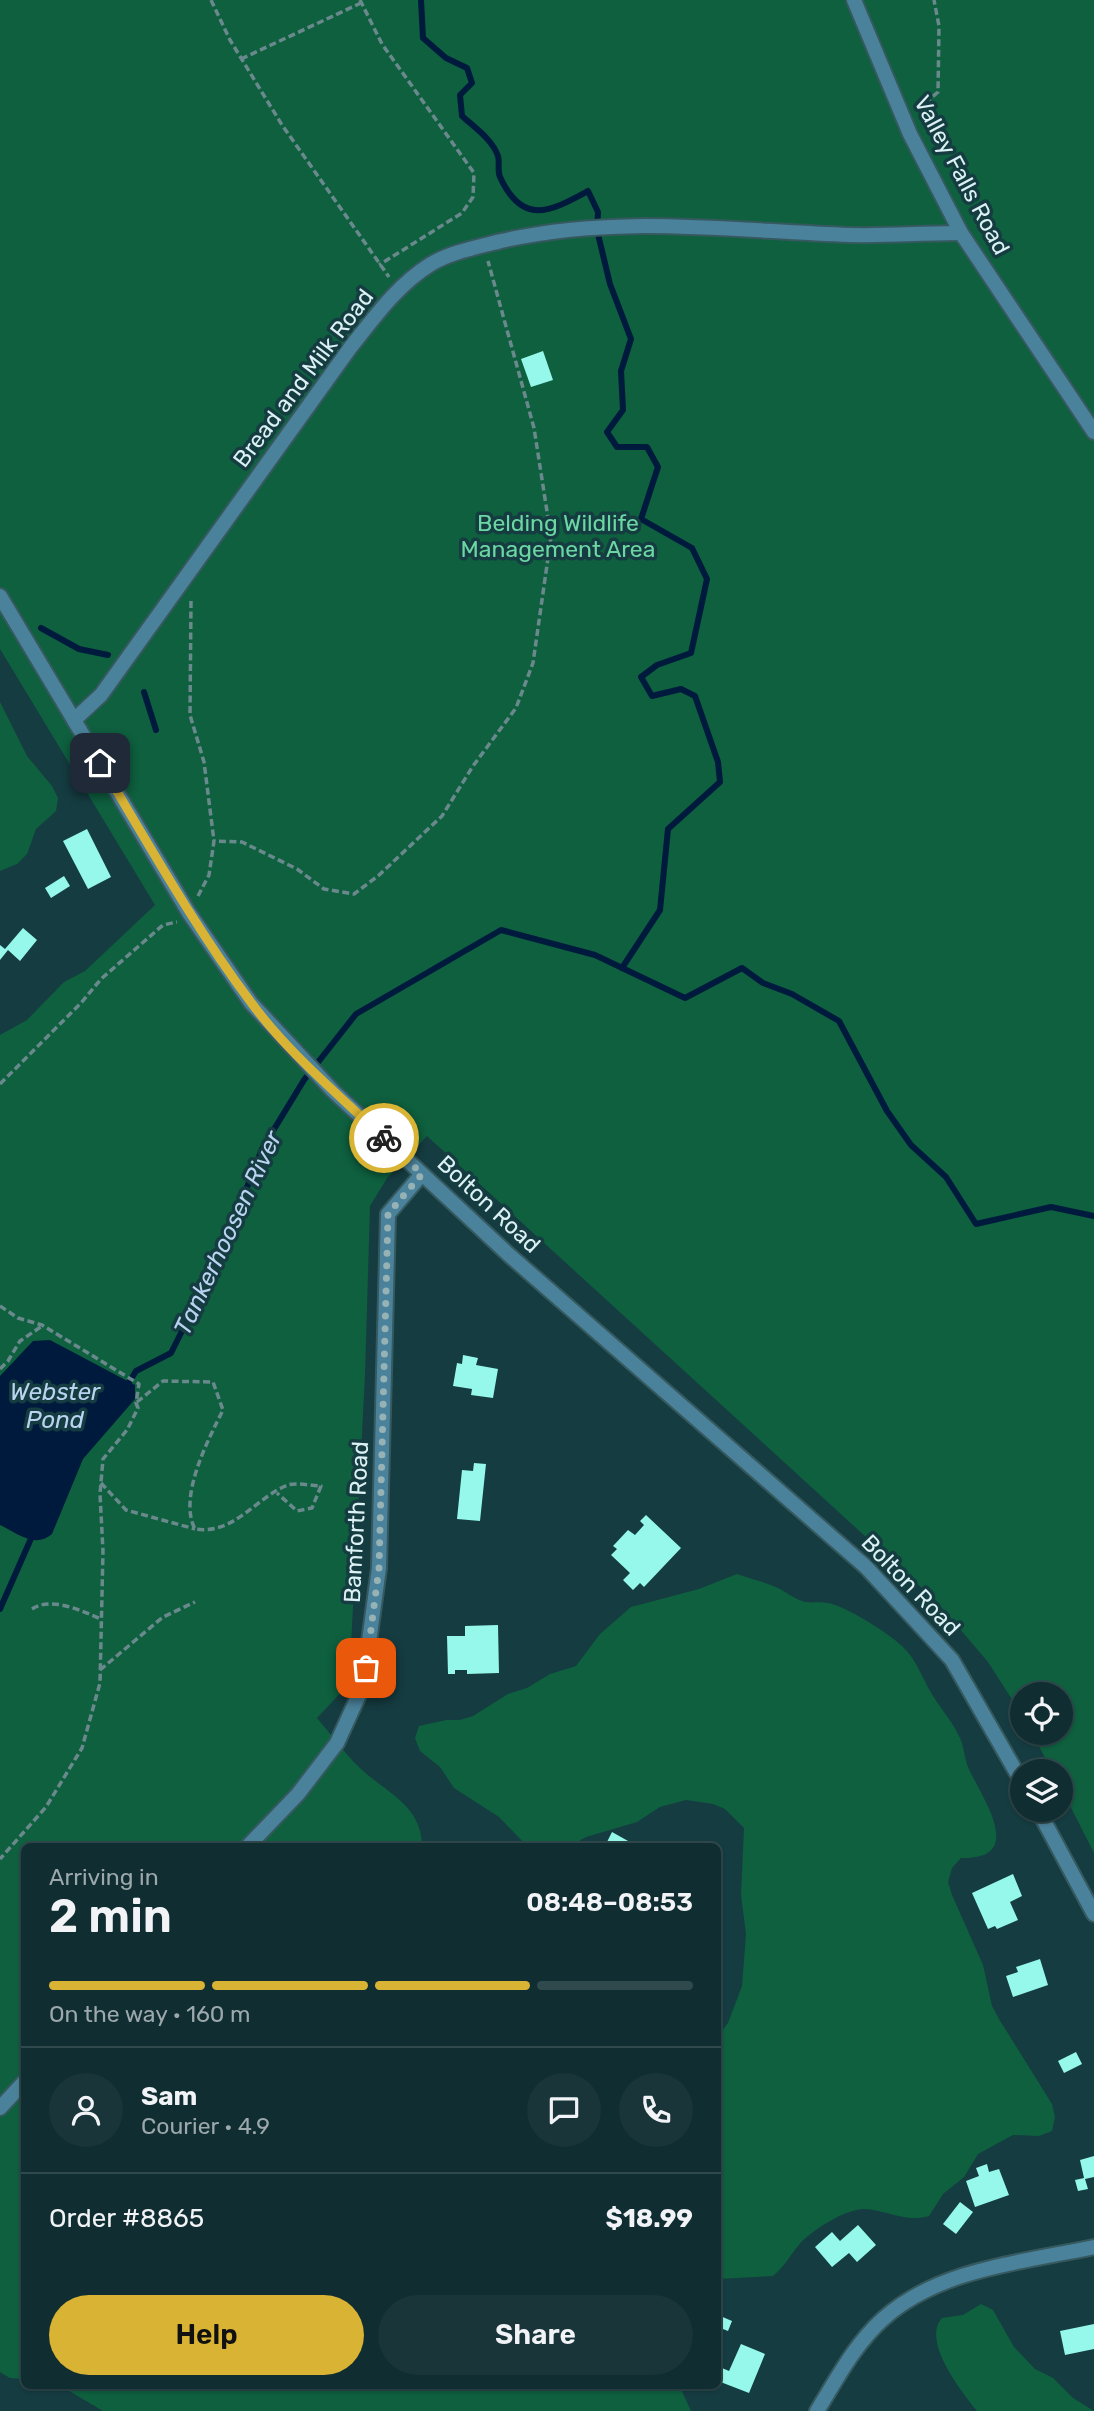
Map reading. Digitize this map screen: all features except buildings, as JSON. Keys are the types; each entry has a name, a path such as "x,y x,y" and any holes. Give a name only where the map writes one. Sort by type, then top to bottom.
{"street":[{"name":"Valley Falls Road","path":"854,0 904,120 961,233 1094,432"},
{"name":"Bread and Milk Road","path":"74,720 102,695 350,348 393,294 431,264 519,237 588,227 716,226 851,235 961,233"},
{"name":"Bolton Road","path":"0,596 189,912 251,1003 333,1091 508,1254 866,1567 952,1660 1010,1761"},
{"name":"Bamforth Road","path":"251,1843 298,1794 337,1743 363,1686 379,1568 388,1214 422,1174"},
{"path":"1044,1822 1094,1914"},
{"path":"0,2108 21,2085"},
{"path":"817,2411 852,2354 882,2320 917,2294 989,2269 1094,2247"}],"path":[{"path":"211,0 241,59 282,125 379,265 462,213 473,197 474,173 382,44 361,2 241,59"},
{"path":"904,120 938,92 939,26 934,0"},
{"path":"214,841 242,842 297,869 324,889 354,894 378,876 442,816 473,766 516,708 533,663 551,537 534,428 507,321 484,246"},
{"path":"0,1084 82,1003 101,979 163,925 185,921 209,875 214,841 204,762 190,715 190,571"},
{"path":"0,1306 18,1318 42,1325 139,1384 136,1403 138,1408 127,1430 103,1459 100,1683 82,1748 46,1807 0,1859"},
{"path":"0,1368 8,1361 20,1341 42,1325"},
{"path":"136,1403 163,1381 213,1382 223,1410 202,1452 193,1487 189,1517 195,1529"},
{"path":"101,1483 126,1510 209,1531 228,1523 289,1485 321,1486 312,1508 297,1511 277,1493"},
{"path":"100,1670 163,1617 195,1602"},
{"path":"32,1609 37,1605 51,1604 77,1609 101,1619"}],"green space":[{"name":"Belding Wildlife Management Area","path":"0,0 1094,0 1094,1853 1073,1812 1073,1759 1046,1759 1038,1745 1073,1745 1073,1682 1010,1682 1010,1696 988,1662 936,1601 427,1136 387,1178 370,1206 365,1375 349,1684 317,1718 354,1762 409,1810 416,1820 422,1843 21,1843 21,2379 10,2378 0,2372 0,1035 27,1020 64,982 85,971 155,905 0,649"},
{"path":"0,702 27,756 52,786 58,798 56,811 36,829 27,854 17,864 0,871"},
{"path":"737,1574 773,1586 802,1601 836,1605 887,1634 911,1656 956,1730 968,1767 994,1824 996,1837 992,1849 981,1856 961,1858 952,1868 948,1882 952,1895 983,1965 992,2006 1052,2104 1055,2117 1052,2131 1039,2136 1013,2135 978,2154 964,2177 943,2194 929,2216 912,2218 864,2209 847,2213 811,2234 773,2276 721,2279 721,2032 728,2023 742,1986 746,1934 741,1895 744,1828 725,1809 713,1804 686,1800 660,1807 637,1822 586,1837 575,1843 524,1843 499,1817 454,1788 440,1767 420,1751 415,1738 419,1726 473,1716 508,1694 527,1688 550,1674 576,1666 600,1634 631,1607 699,1589"},
{"path":"981,2304 993,2310 1014,2347 1035,2369 1053,2378 1073,2398 1094,2411 977,2411 946,2366 936,2340 937,2328 942,2318 963,2315"},
{"path":"66,2389 681,2389 691,2411 103,2411"}],"water":[{"name":"Webster Pond","path":"50,1340 135,1385 135,1399 83,1459 52,1534 33,1540 0,1525 0,1376 33,1341"}],"waterway":[{"path":"421,0 423,38 446,58 467,68 472,83 460,95 462,116 492,144 499,158 499,174 509,193 528,209 539,210 550,209 588,191 598,212 597,230 610,284 631,339 621,371 623,410 607,432 617,447 647,447 658,467 641,519 692,548 707,579 691,653 657,665 641,677 652,696 681,689 695,696 718,762 720,782 668,829 660,910 622,968"},
{"path":"41,628 79,649 108,655"},
{"path":"144,692 156,730"},
{"name":"Tankerhoosen River","path":"125,1389 136,1371 171,1353 222,1251 262,1149 304,1080 356,1014 501,930 595,955 685,998 742,968 763,983 792,994 839,1021 887,1111 911,1145 946,1177 976,1224 1051,1207 1094,1216"},
{"name":"Tankerhoosen River","path":"0,1609 33,1534"}],"way so far":[{"path":"366,1668 379,1568 388,1214 422,1174 384,1138"}],"route":[{"path":"100,763 192,916 251,1003 333,1091 384,1138"}]}
